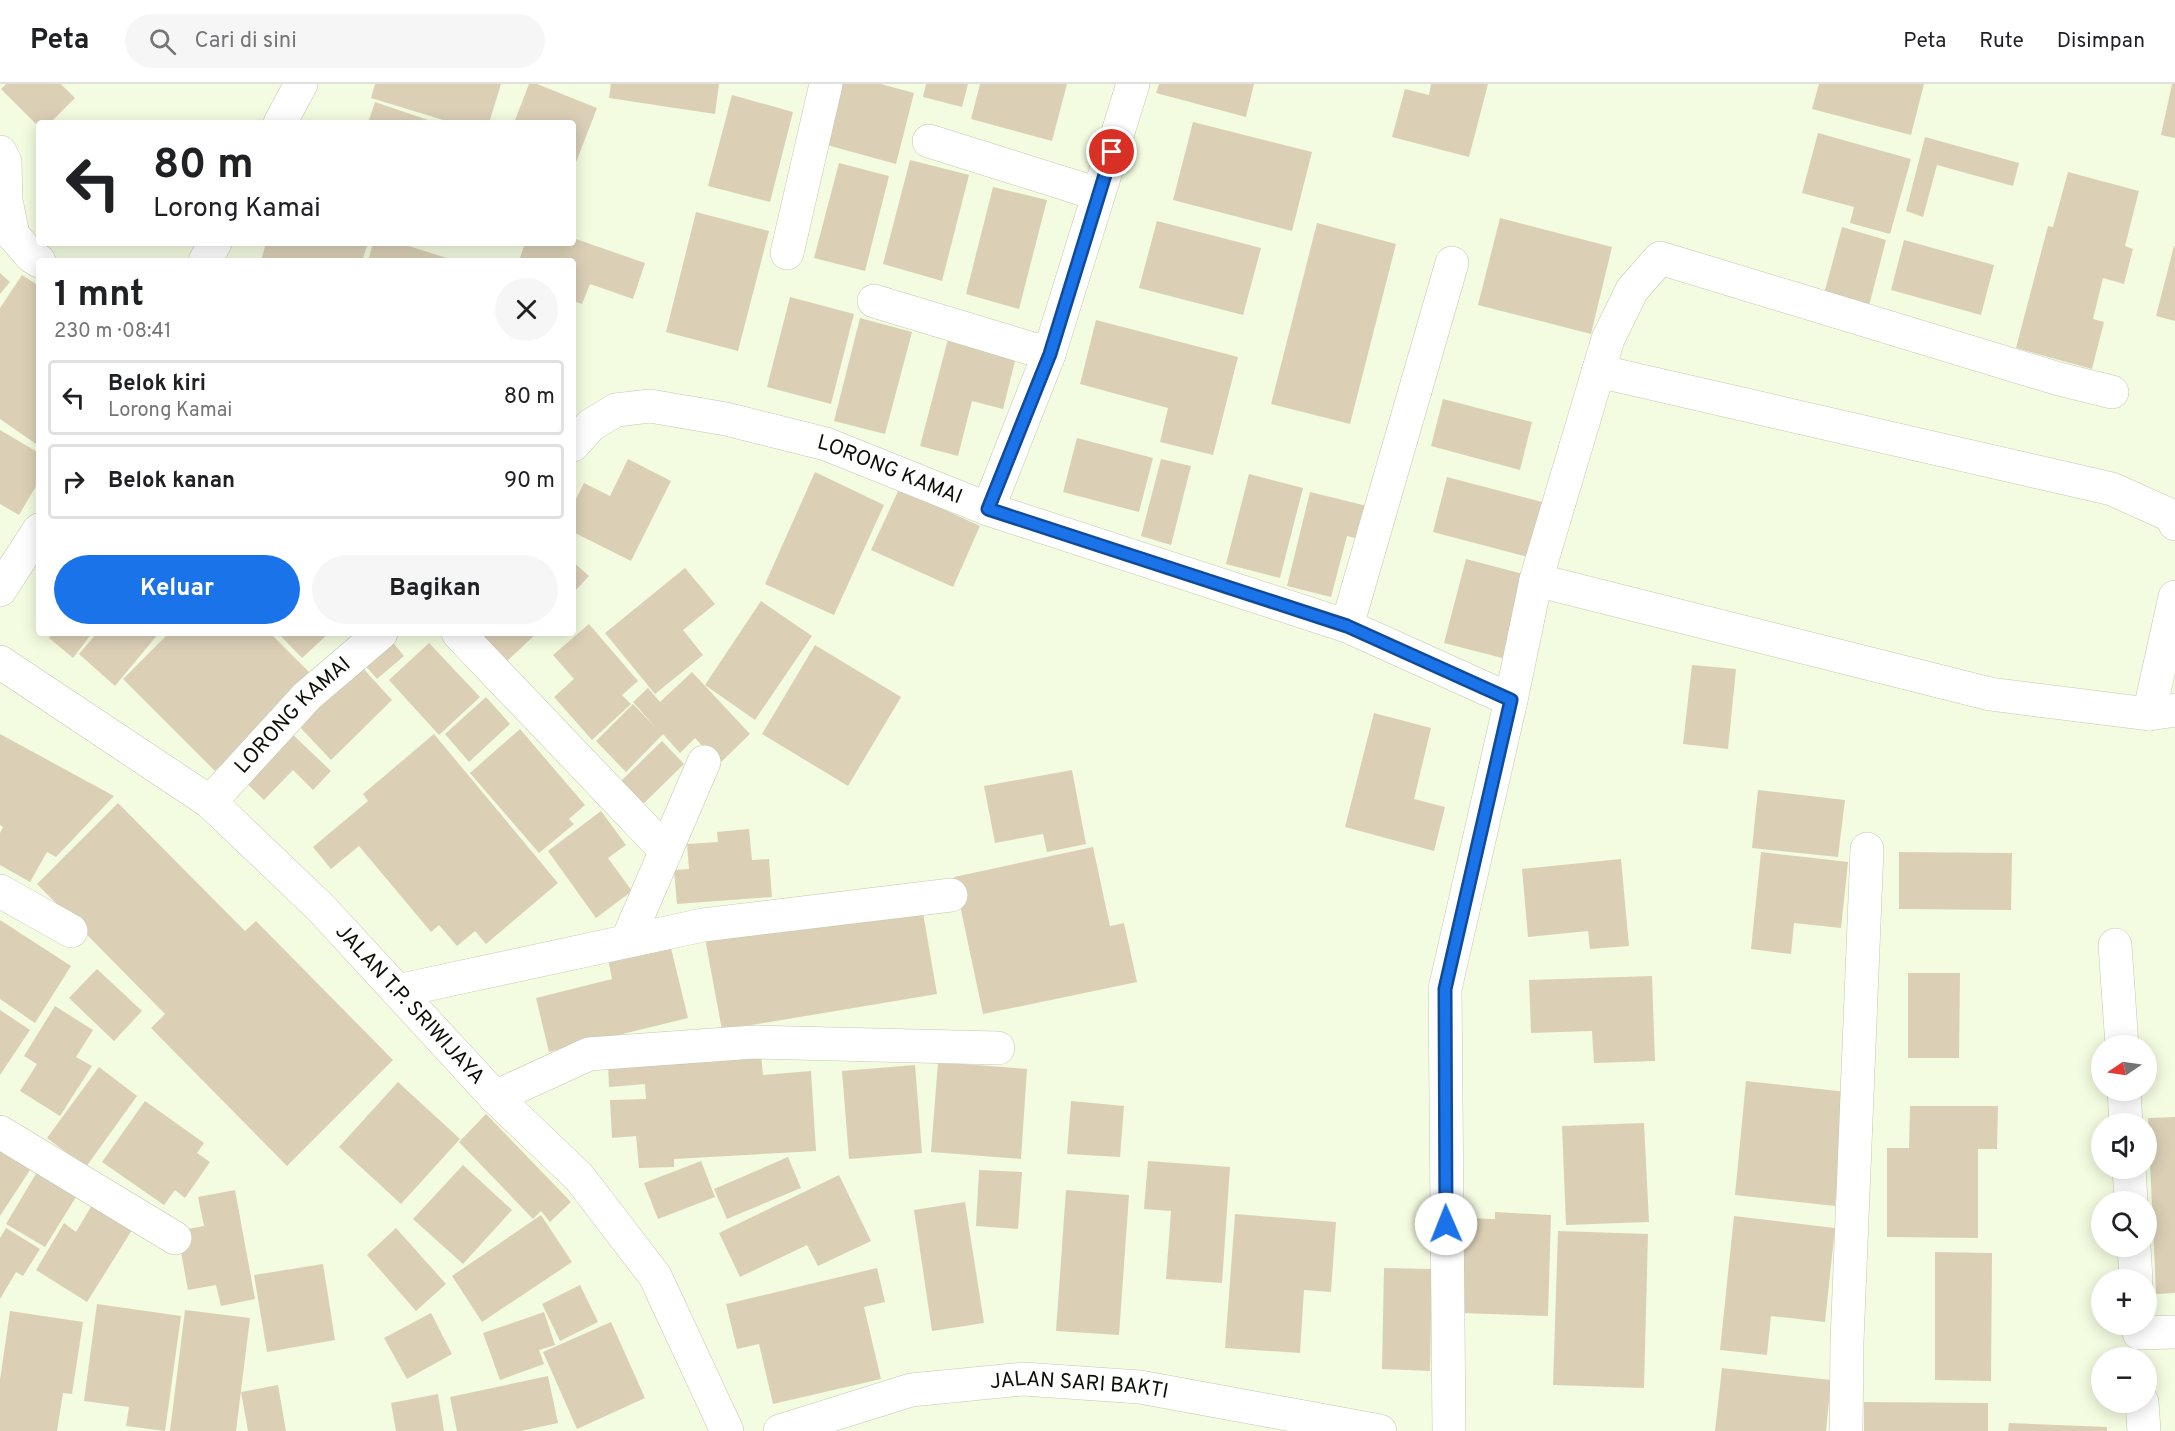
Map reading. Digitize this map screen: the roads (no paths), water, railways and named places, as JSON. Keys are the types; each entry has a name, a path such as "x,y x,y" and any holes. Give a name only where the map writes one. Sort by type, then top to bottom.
{"street":[{"path":"282,120 301,84"},
{"path":"787,253 826,84"},
{"path":"988,509 1050,354 1098,194 1127,86"},
{"path":"929,141 1098,194"},
{"path":"0,152 5,162 6,200 13,235 36,259"},
{"path":"1449,1431 1445,989 1536,580 1608,339 1632,290 1660,258 2059,379 2112,392"},
{"path":"1347,626 1452,263"},
{"path":"874,301 1050,354"},
{"path":"1598,371 2112,489 2174,519"},
{"name":"LORONG KAMAI","path":"576,442 591,425 616,410 650,406 726,419 826,444 988,509 1347,626 1511,700"},
{"path":"0,590 36,535"},
{"path":"1536,580 1990,694 2162,712 2175,597"},
{"name":"LORONG KAMAI","path":"210,802 307,696 377,636"},
{"path":"461,636 666,851"},
{"name":"JALAN T.P. SRIWIJAYA","path":"0,662 210,802 321,908 495,1097 579,1177 655,1276 727,1431"},
{"path":"627,941 704,762"},
{"path":"1846,1431 1847,1342 1867,849"},
{"path":"0,891 70,931"},
{"path":"397,991 703,925 951,895"},
{"path":"2115,945 2121,1035"},
{"path":"495,1097 589,1054 754,1042 998,1048"},
{"path":"0,1132 175,1238"},
{"path":"2140,1338 2175,1332"},
{"name":"JALAN SARI BAKTI","path":"780,1431 911,1390 1023,1379 1140,1387 1380,1431"},
{"path":"2143,1413 2144,1431"}]}
